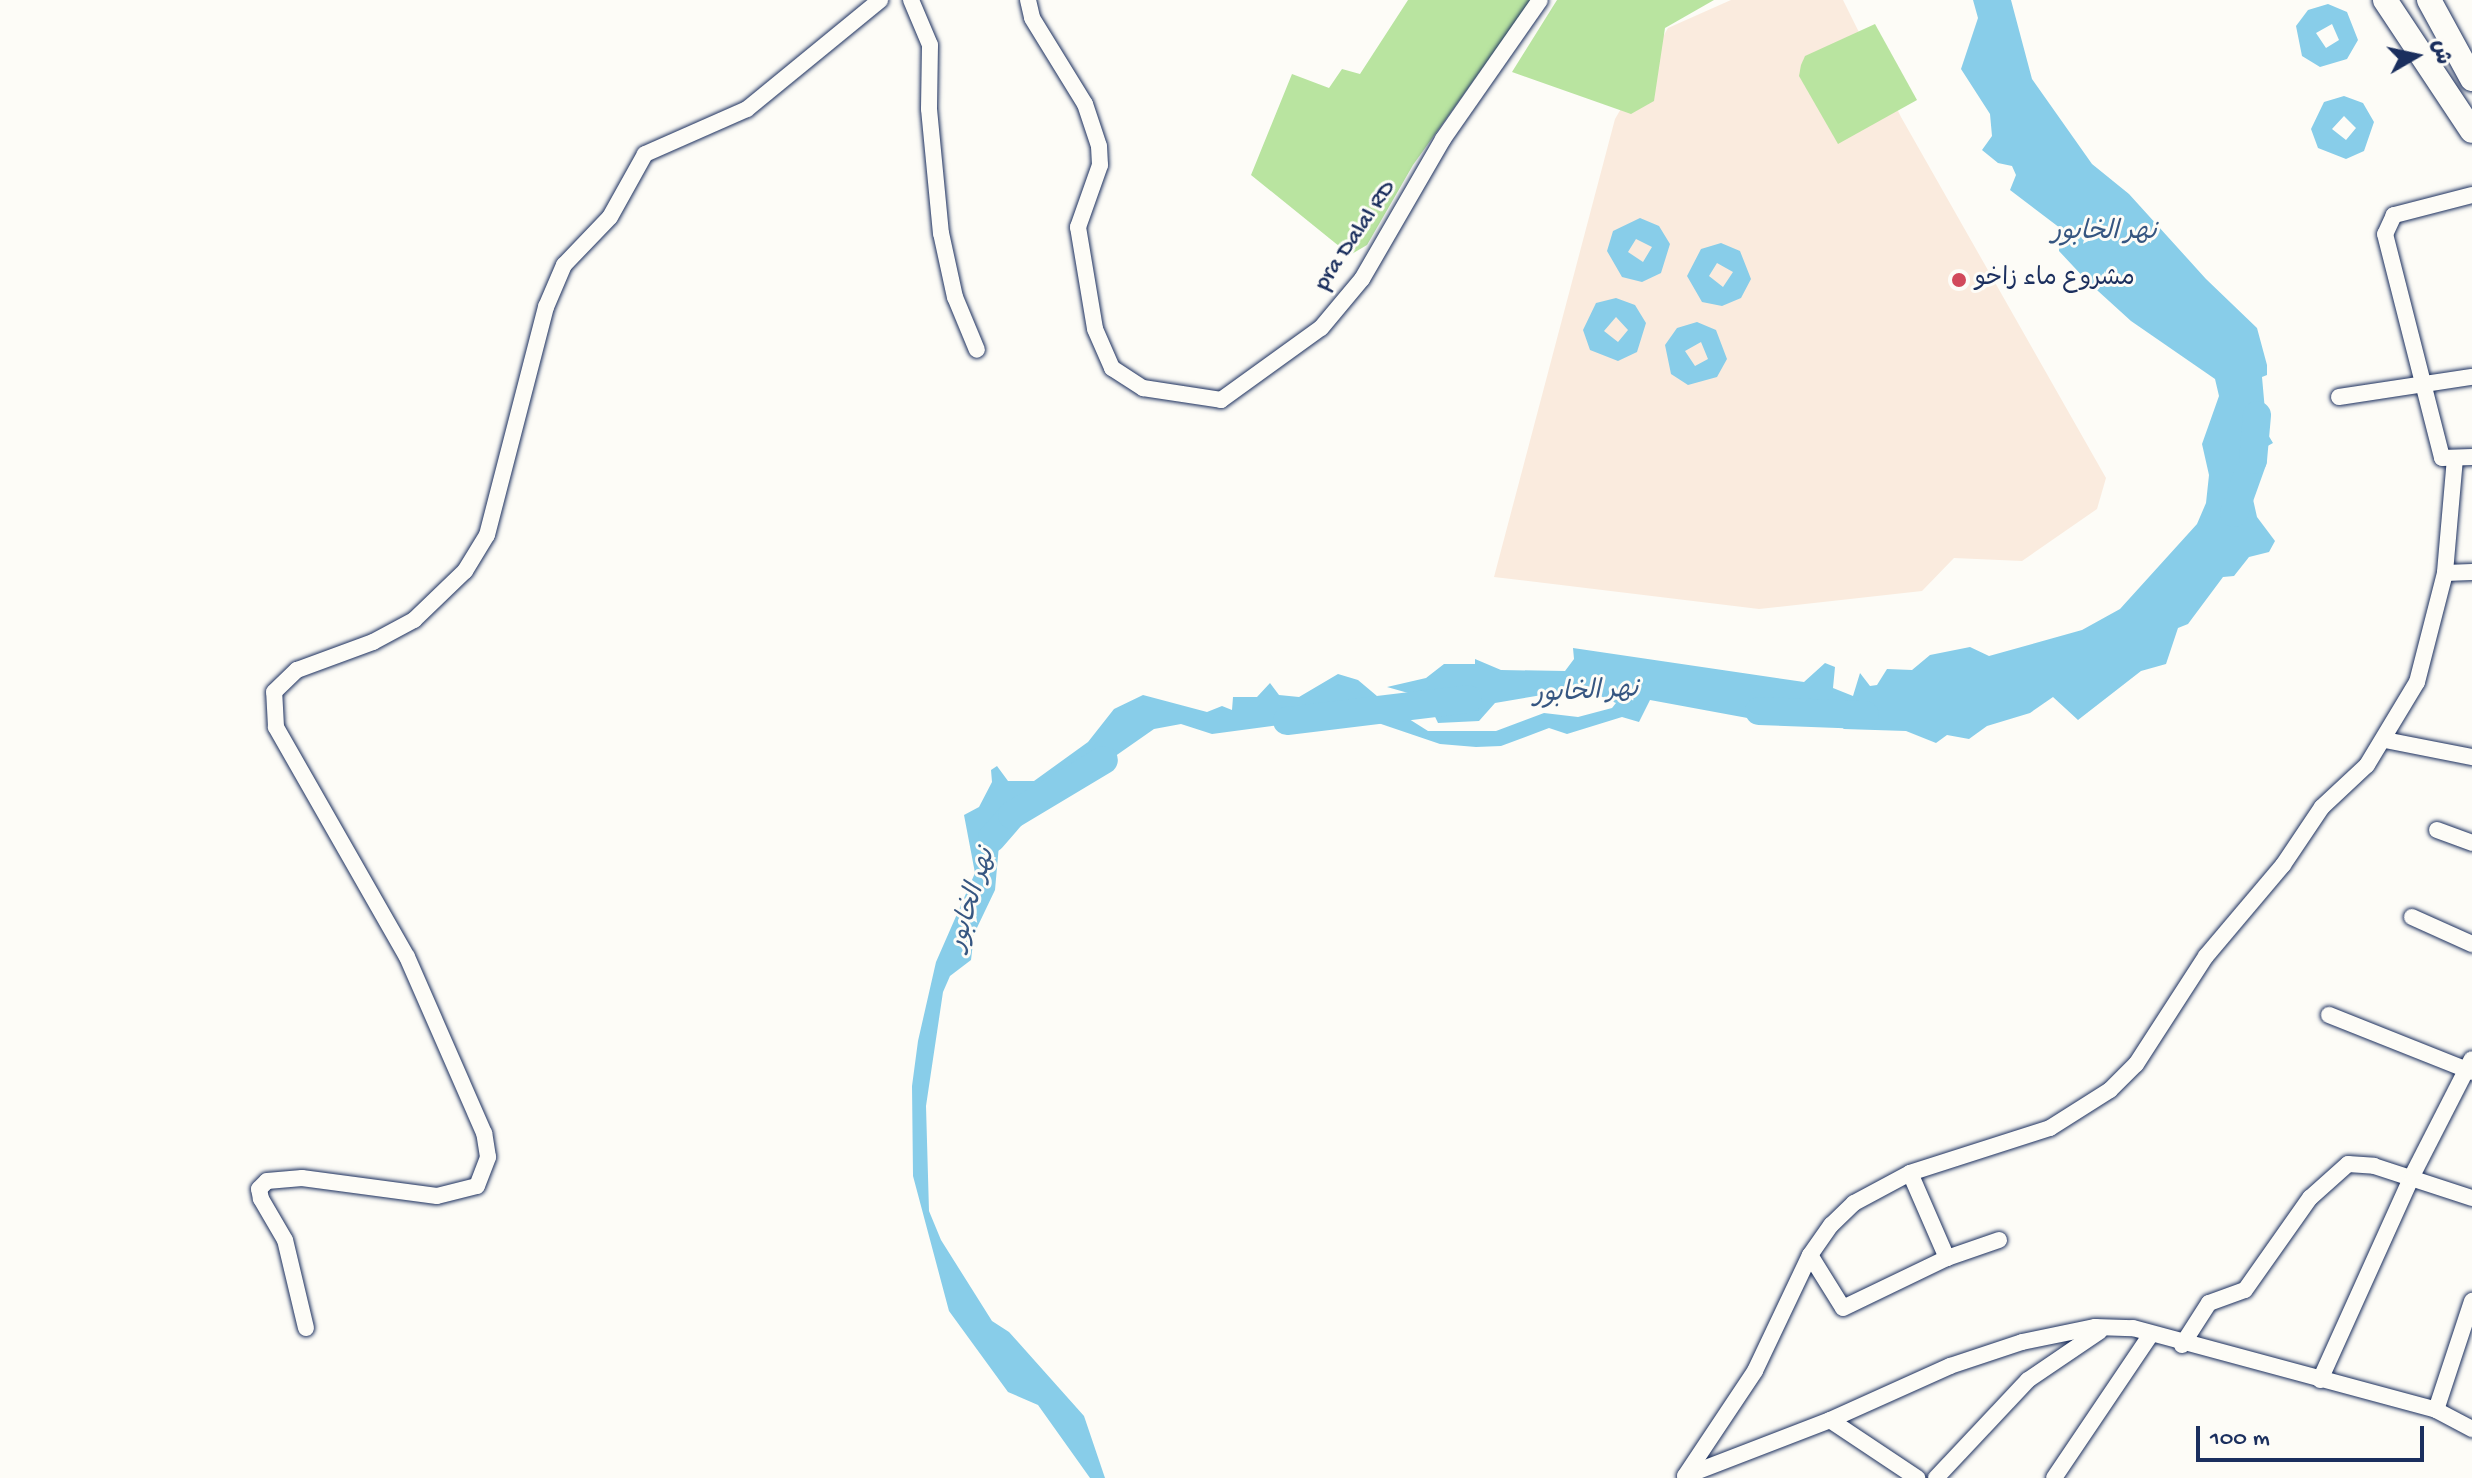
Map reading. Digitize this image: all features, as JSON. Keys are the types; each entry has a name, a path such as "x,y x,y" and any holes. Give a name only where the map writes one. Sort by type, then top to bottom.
{"main road":[{"path":"2385,0 2472,131"},
{"path":"2429,0 2472,79"}],"street":[{"path":"306,1328 285,1240 261,1199 259,1189 267,1181 302,1178 388,1194 448,1195 477,1186 488,1157 484,1133 407,957 276,727 274,692 297,670 373,642 414,620 465,571 487,535 543,319 564,265 610,217 645,154 747,109 880,0"},
{"path":"911,0 930,45 929,109 941,233 955,297 977,350"},
{"name":"pra Dalal RD","path":"1028,0 1032,18 1085,104 1099,146 1100,165 1078,227 1095,329 1112,368 1143,388 1221,400 1321,328 1362,279 1443,139 1540,0"},
{"path":"1684,1477 1755,1371 1810,1255 1854,1203 1910,1173 2050,1128 2110,1090 2136,1064 2206,956 2283,865 2322,807 2361,773 2385,740 2417,682 2445,573 2463,458 2442,458 2385,234 2394,215 2472,195"},
{"path":"2339,397 2472,377"},
{"path":"2445,573 2472,572"},
{"path":"2385,740 2472,757"},
{"path":"2437,830 2472,843"},
{"path":"2412,917 2472,944"},
{"path":"2320,1380 2412,1176 2470,1067 2329,1015"},
{"path":"2182,1345 2209,1303 2245,1290 2310,1198 2336,1170 2359,1162 2412,1176 2472,1198"},
{"path":"1910,1173 1947,1258"},
{"path":"1810,1255 1843,1308 1947,1258 1999,1240"},
{"path":"2436,1410 2472,1301"},
{"path":"1684,1477 1830,1420 1950,1366 2022,1342 2108,1326 2151,1334 2182,1345 2436,1410 2472,1429"},
{"path":"1936,1478 2028,1380 2061,1353 2108,1326"},
{"path":"2054,1478 2151,1334"},
{"path":"1830,1420 1917,1478"}],"shaded area":[{"path":"1731,0 1843,0 1901,117 2106,478 2097,509 2022,561 1954,558 1922,591 1759,609 1494,577 1615,119 1668,28"}],"green space":[{"path":"1408,0 1531,0 1413,165 1367,245 1350,255 1251,175 1292,74 1329,88 1342,69 1360,74"},
{"path":"1557,0 1714,0 1665,28 1654,101 1631,114 1512,72"},
{"path":"1875,24 1917,100 1838,144 1799,76 1801,65 1805,56"}],"water":[{"name":"نهر الخابور","path":"1973,0 2011,0 2032,79 2092,164 2129,194 2206,279 2257,328 2267,365 2267,375 2262,377 2267,433 2273,443 2255,453 2248,477 2257,517 2275,541 2269,552 2249,557 2234,576 2223,577 2188,624 2178,628 2166,664 2141,671 2078,720 2053,697 2030,713 1987,726 1969,739 1947,735 1936,743 1906,731 1844,729 1820,711 1797,713 1780,724 1650,700 1639,722 1622,717 1567,734 1549,728 1501,746 1476,747 1440,744 1331,707 1325,716 1308,721 1212,734 1181,724 1154,729 1091,773 1025,805 1000,834 995,890 974,934 971,960 950,976 943,992 926,1106 929,1211 941,1240 992,1321 1009,1332 1084,1416 1105,1478 1090,1478 1038,1405 1008,1392 949,1311 913,1176 912,1086 918,1041 936,962 975,873 964,815 979,807 992,782 991,770 997,766 1008,781 1034,781 1088,742 1114,709 1143,695 1207,712 1222,706 1232,710 1233,697 1257,697 1270,683 1279,695 1299,697 1338,674 1358,680 1390,707 1428,731 1496,731 1544,713 1578,717 1612,708 1616,703 1598,695 1548,694 1495,703 1479,721 1438,723 1426,698 1387,687 1426,678 1444,664 1475,664 1475,659 1501,670 1565,671 1574,659 1573,648 1804,682 1825,663 1835,667 1833,688 1853,696 1860,673 1870,686 1877,685 1887,669 1912,670 1930,655 1970,647 1989,656 2082,630 2120,609 2197,524 2206,503 2209,475 2202,444 2219,396 2215,379 2131,321 2087,281 2059,251 2060,228 2010,190 2016,175 2012,166 1998,163 1982,150 1992,136 1990,114 1961,69 1978,18"},
{"path":"2328,4 2347,12 2358,40 2347,59 2320,67 2302,56 2296,26 2308,10","holes":["2332,24 2339,40 2326,48 2316,33"]},
{"path":"2344,96 2363,103 2374,122 2364,151 2346,159 2318,148 2311,129 2324,102","holes":["2344,116 2356,128 2346,140 2332,129"]},
{"path":"1640,218 1659,226 1670,244 1661,273 1642,282 1622,277 1607,251 1613,231","holes":["1636,239 1652,247 1643,262 1628,252"]},
{"path":"1721,243 1740,251 1751,279 1741,298 1722,306 1702,302 1687,276 1701,249","holes":["1717,263 1733,272 1723,287 1709,276"]},
{"path":"1616,298 1635,305 1646,323 1637,352 1618,361 1590,350 1583,330 1596,303","holes":["1616,317 1628,330 1618,342 1604,331"]},
{"path":"1697,322 1716,330 1727,359 1717,377 1688,385 1671,374 1665,345 1677,328","holes":["1701,342 1708,359 1695,366 1685,351"]}],"waterway":[{"name":"نهر الخابور","path":"2234,513 2253,460 2257,415"},
{"name":"نهر الخابور","path":"1287,721 1468,699"},
{"name":"نهر الخابور","path":"1759,711 1865,715"},
{"name":"نهر الخابور","path":"992,838 1012,815 1104,760"}],"place":[{"name":"مشروع ماء زاخو","path":"1959,280"}]}
